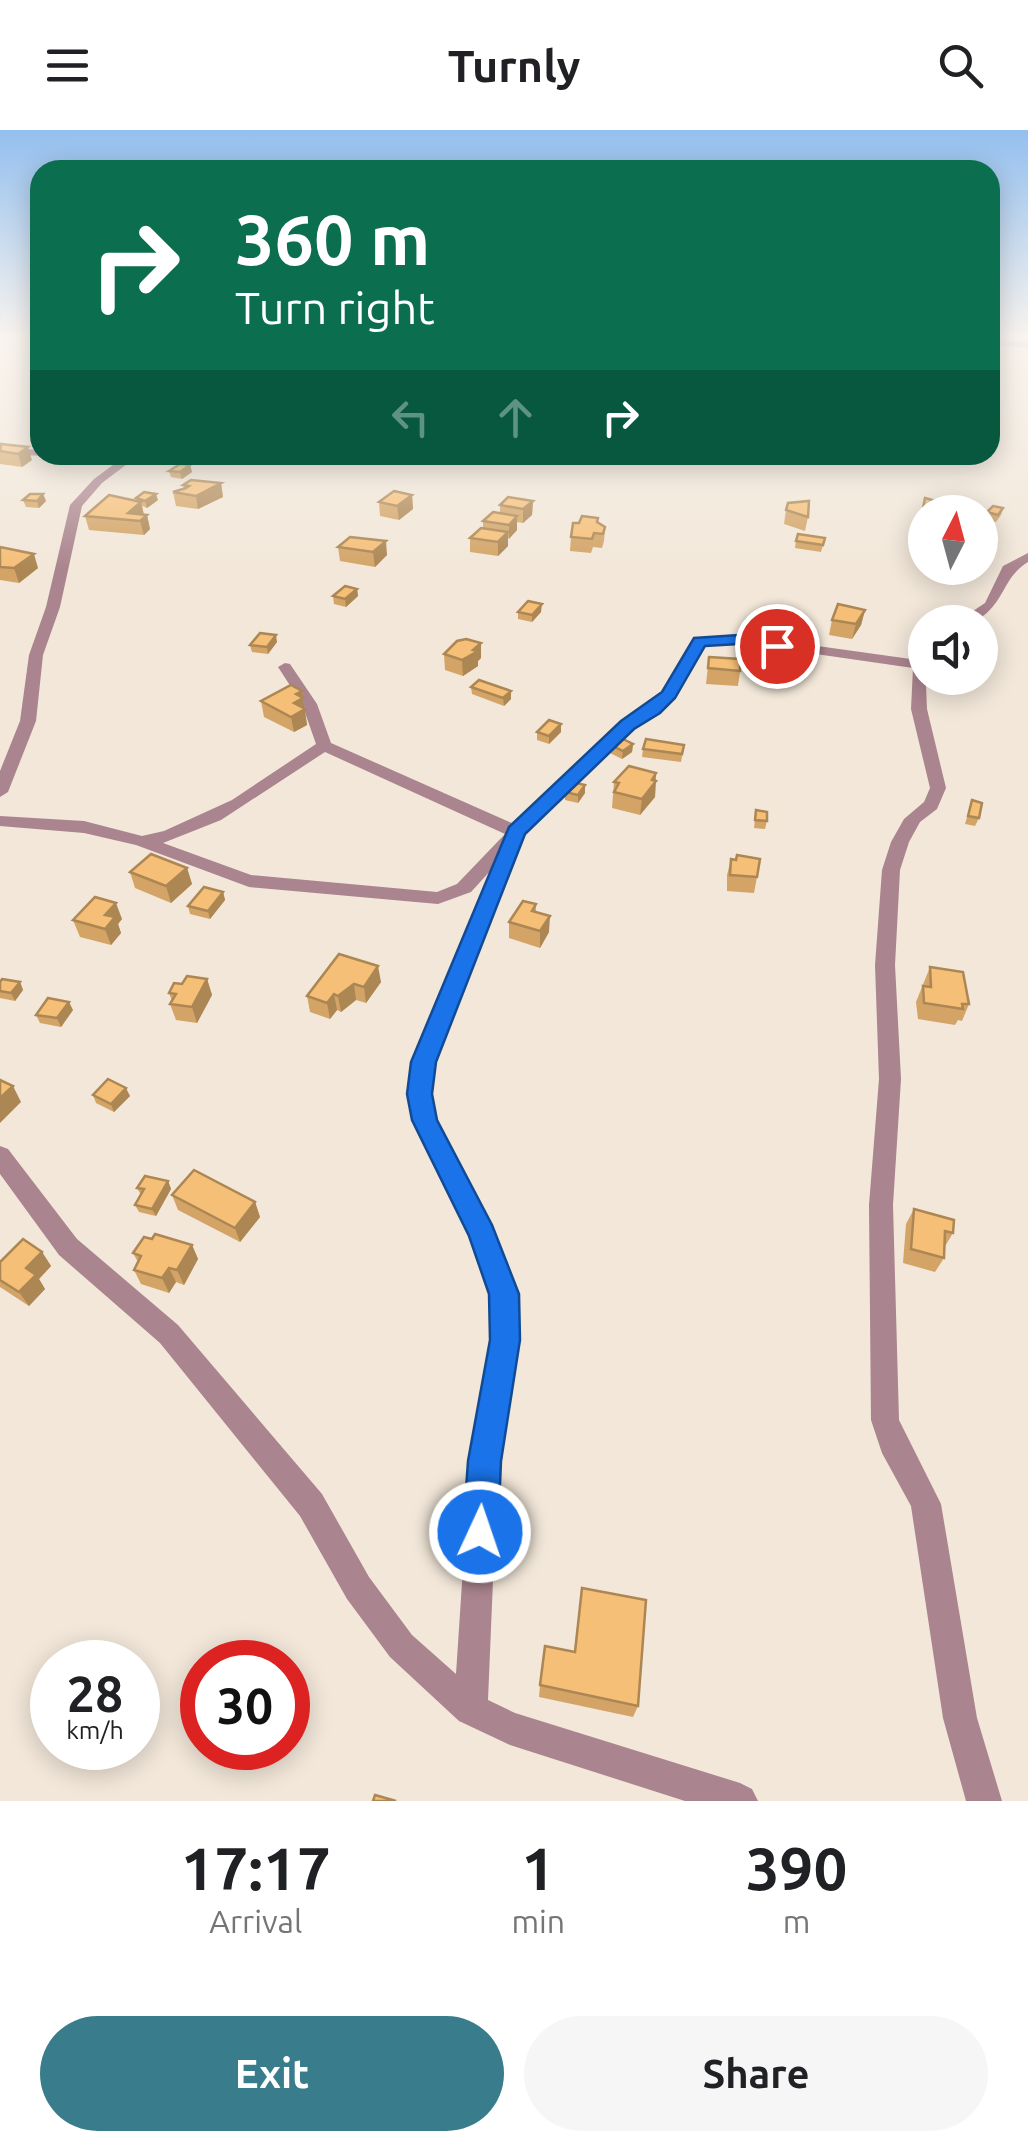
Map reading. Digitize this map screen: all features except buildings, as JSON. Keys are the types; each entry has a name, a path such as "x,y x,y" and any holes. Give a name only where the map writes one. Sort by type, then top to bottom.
{"street":[{"path":"0,450 30,453"},
{"path":"0,792 28,721 36,655 53,607 72,516 89,490 122,465"},
{"path":"991,605 1008,569 1028,557"},
{"path":"0,821 84,827 141,841 249,880 438,898 464,888 627,725 654,710 669,694 699,642 739,640 908,663"},
{"path":"285,668 308,699 324,746 516,832"},
{"path":"919,695 938,788 931,805 913,819 891,870 886,964 890,1024 882,1205 885,1420 890,1444 916,1480 926,1504 960,1718 984,1801"},
{"path":"141,841 167,838 197,826 324,746"},
{"path":"470,1709 484,1461 505,1340 504,1294 482,1234 424,1120 420,1094 423,1062 516,832"},
{"path":"0,1156 68,1247 169,1334 311,1505 358,1588 401,1646 470,1709 510,1728 740,1801"}],"route":[{"path":"480,1532 484,1461 505,1340 504,1294 482,1234 424,1120 420,1094 423,1062 516,832 627,725 654,710 669,694 699,642 713,638 777,646"}]}
